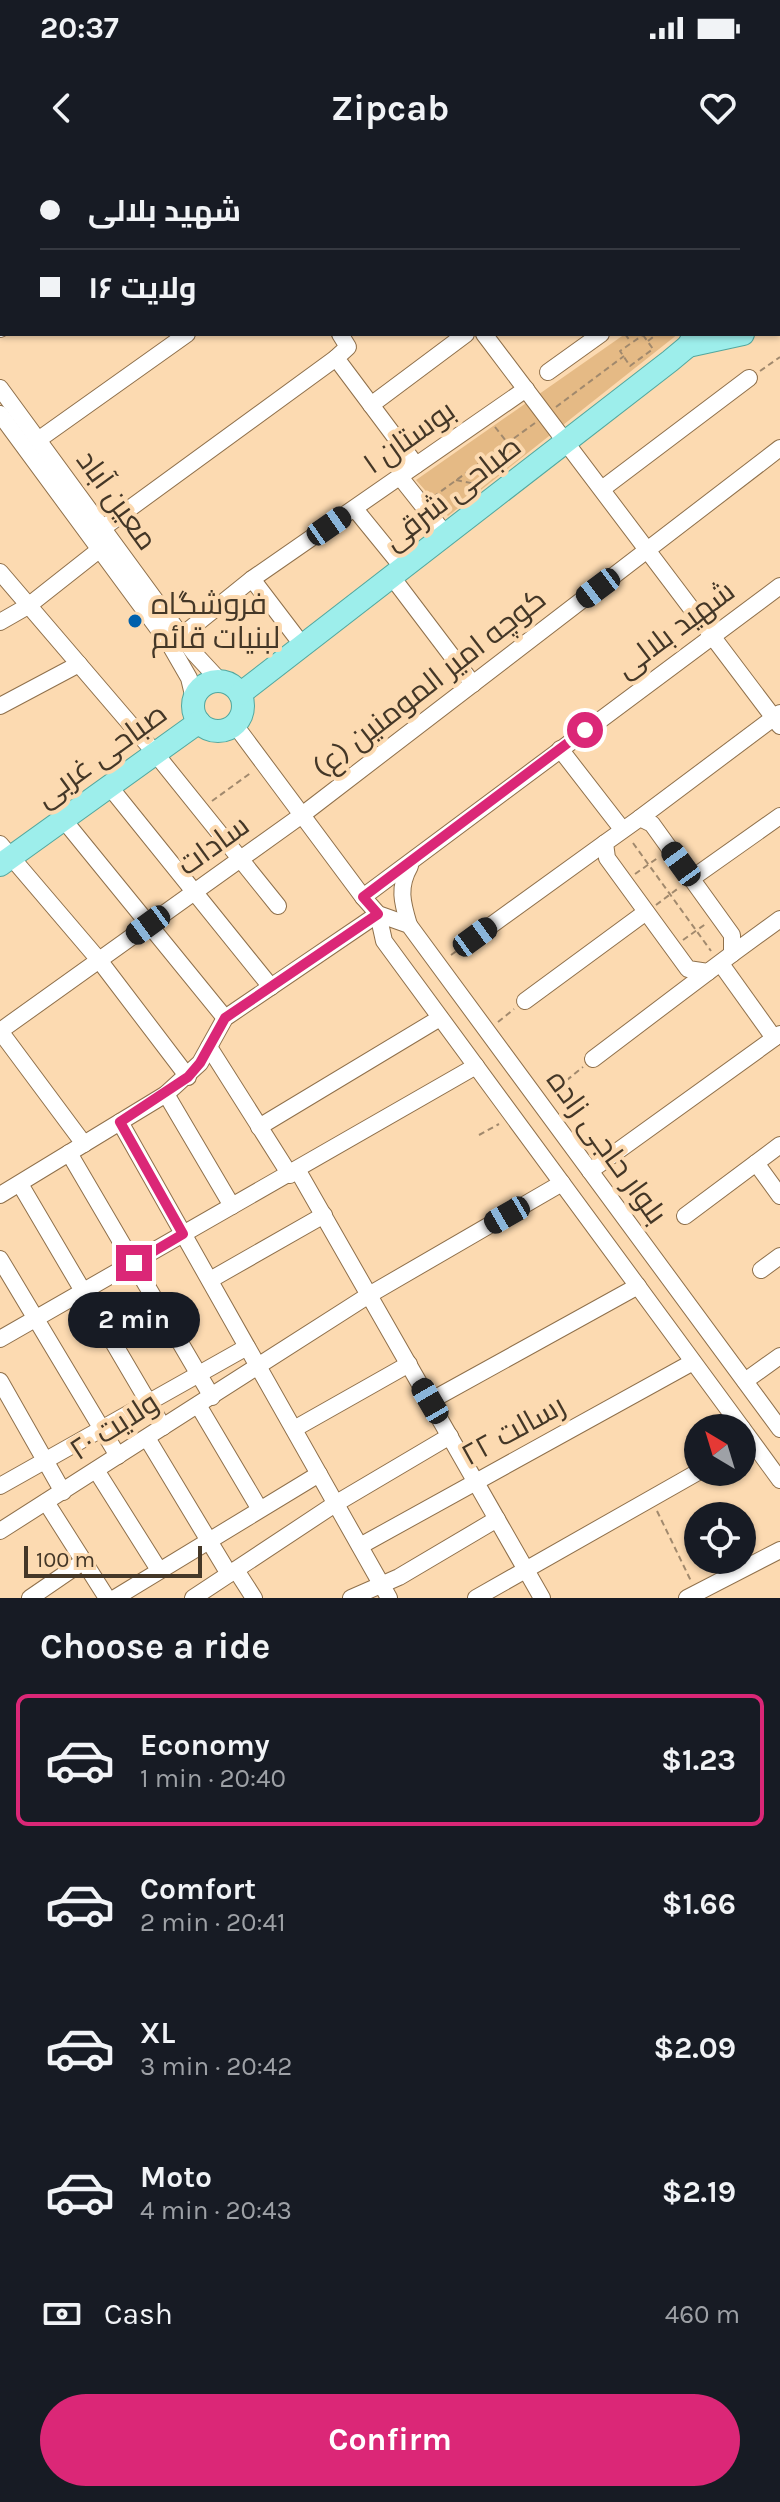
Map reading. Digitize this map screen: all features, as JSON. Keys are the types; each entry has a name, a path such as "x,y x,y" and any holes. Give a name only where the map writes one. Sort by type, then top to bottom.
{"main road":[{"path":"690,338 716,336"},
{"name":"صباحی شرقی","path":"240,694 566,442 690,338"},
{"path":"220,681 228,683 240,694 243,710 235,725 212,731 199,722 194,699 204,686 220,681"},
{"name":"صباحی غربی","path":"3,855 63,819 199,722"}],"street":[{"path":"38,440 184,336"},
{"path":"103,528 336,358 348,347 341,336"},
{"path":"371,405 463,336"},
{"path":"475,937 605,843 628,836 640,818 778,719 486,336"},
{"path":"548,372 598,336"},
{"path":"336,358 416,465"},
{"path":"602,489 749,378"},
{"name":"معین آباد","path":"0,388 103,528 176,640 194,699"},
{"name":"بوستان ۱","path":"176,640 252,579 526,389"},
{"name":"معین آباد","path":"0,414 99,550 176,640 220,681"},
{"name":"کوچه امیر المومنین (ع)","path":"302,815 780,448"},
{"path":"400,477 446,535"},
{"path":"355,509 473,684"},
{"path":"0,622 28,606 99,550"},
{"path":"0,572 155,753 278,906"},
{"path":"252,579 303,646"},
{"name":"شهید بلالی","path":"363,897 780,586"},
{"path":"0,706 79,664"},
{"name":"بلوار حاجی زاده","path":"235,725 378,914 384,941 732,1414"},
{"path":"560,749 628,836"},
{"path":"109,786 271,987"},
{"name":"سادات","path":"0,1031 302,815"},
{"path":"691,879 780,816"},
{"path":"605,843 607,858 688,969 717,958 732,935 652,824 640,818"},
{"path":"63,819 225,1018"},
{"path":"3,855 99,960 188,1077"},
{"path":"409,925 401,902 402,881 412,862"},
{"path":"525,1001 646,912"},
{"path":"0,1195 166,1094 188,1077 225,1018 378,914"},
{"name":"بلوار حاجی زاده","path":"378,914 409,925 596,1167 780,1429"},
{"path":"593,1059 717,958 780,919"},
{"path":"596,1167 777,1036 717,958"},
{"path":"259,1127 440,1018"},
{"path":"0,1031 76,1149 134,1263 199,1374 205,1401 259,1508"},
{"path":"209,1047 259,1127 324,1215 542,1598"},
{"path":"0,1339 476,1066"},
{"path":"166,1094 232,1206"},
{"path":"120,1122 389,1598"},
{"path":"685,1216 780,1145"},
{"path":"756,1163 780,1196"},
{"name":"ولایت ۲۰","path":"0,1531 369,1295 562,1183"},
{"path":"20,1184 163,1427"},
{"path":"210,1280 324,1215"},
{"path":"761,1270 780,1256"},
{"path":"0,1259 118,1456"},
{"path":"430,1401 638,1286"},
{"path":"0,1486 247,1347"},
{"path":"745,1381 780,1356"},
{"name":"رسالت ۲۲","path":"360,1546 693,1362"},
{"path":"294,1429 409,1364"},
{"path":"0,1381 63,1492"},
{"path":"193,1598 335,1504 450,1436"},
{"path":"147,1438 208,1538 254,1598"},
{"name":"بلوار حاجی زاده","path":"756,1454 780,1480"},
{"path":"96,1470 159,1570"},
{"path":"115,1598 208,1538 319,1474"},
{"path":"476,1598 684,1479"},
{"path":"46,1502 107,1598"},
{"path":"351,1598 399,1577 497,1519"},
{"path":"692,1595 780,1550"},
{"path":"30,1598 84,1561"}],"path":[{"path":"626,336 631,343"},
{"path":"642,336 620,351 630,366 653,349 644,336"},
{"path":"647,341 654,336"},
{"path":"422,504 624,356"},
{"path":"749,378 780,357"},
{"path":"487,416 529,471"},
{"path":"456,480 505,489"},
{"path":"201,809 264,764"},
{"path":"628,836 641,837"},
{"path":"625,849 628,836"},
{"path":"628,836 717,958"},
{"path":"625,882 670,849"},
{"path":"646,912 691,879"},
{"path":"673,948 718,915"},
{"path":"449,956 475,937"},
{"path":"498,1022 525,1001"},
{"path":"550,1093 593,1059"},
{"path":"479,1135 513,1117"},
{"path":"650,1497 692,1595"}],"shaded area":[{"path":"622,336 675,336 448,516 416,480"}],"place":[{"name":"فروشگاه لبنیات قائم","path":"135,621"}],"route":[{"path":"134,1263 183,1234 120,1122 188,1077 200,1063 225,1018 378,914 363,897 585,730"}]}
